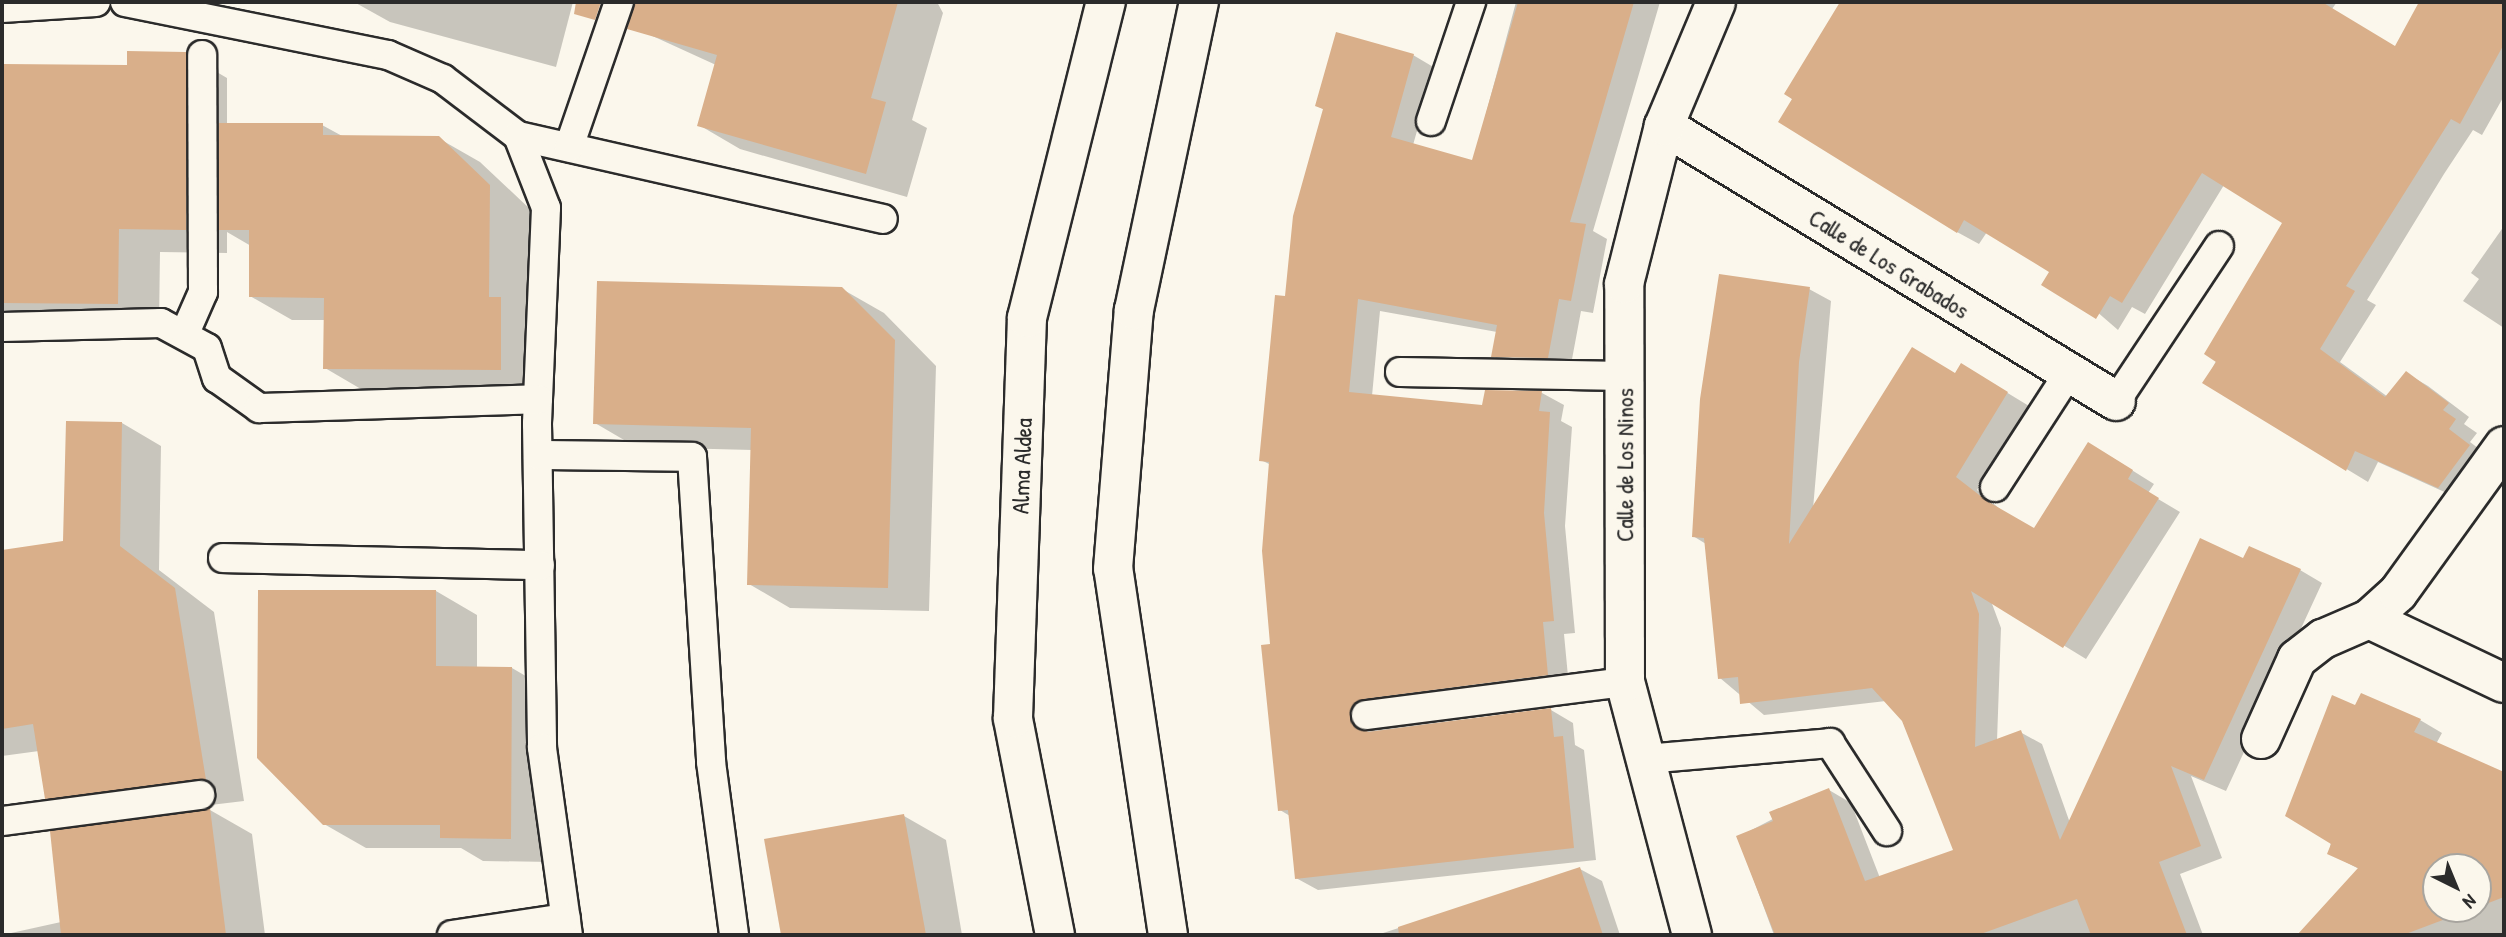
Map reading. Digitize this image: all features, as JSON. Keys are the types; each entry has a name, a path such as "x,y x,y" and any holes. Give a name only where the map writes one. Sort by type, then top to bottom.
{"street":[{"name":"Alma Aldea","path":"1055,935 1013,718 1027,318 1106,2"},
{"path":"1168,935 1113,569 1134,310 1199,2"},
{"name":"Calle de Los Ninos","path":"1692,935 1625,682 1624,284 1664,126 1716,2"},
{"name":"Calle de Los Grabados","path":"1664,126 2116,401"},
{"path":"2260,739 2297,659 2323,639 2369,619 2421,565 2504,446"},
{"path":"2369,619 2504,683"}],"lane":[{"path":"2,8 96,2"},
{"path":"125,2 239,13 388,55 443,79 518,136 883,219"},
{"path":"569,147 619,2"},
{"path":"1431,121 1471,2"},
{"path":"185,333 203,292 202,55"},
{"path":"452,935 567,926 542,748 538,399 546,208 518,136"},
{"path":"2116,401 2219,246"},
{"path":"2,327 161,323 185,333 206,348 217,378 259,408 538,399"},
{"path":"1400,372 1625,376"},
{"path":"1995,487 2068,374"},
{"path":"538,455 692,457 711,762 734,935"},
{"path":"223,558 540,565"},
{"path":"1366,715 1625,682"},
{"path":"1645,759 1830,743 1887,831"},
{"path":"2,821 200,795"}],"building":[{"path":"576,2 601,2 595,20 574,14"},
{"path":"635,2 898,2 871,98 886,102 866,174 697,126 717,55 627,29"},
{"path":"1518,2 1634,2 1570,222 1586,224 1571,301 1559,299 1548,358 1491,357 1497,325 1358,299 1349,392 1482,405 1485,390 1542,391 1539,411 1550,412 1544,513 1554,621 1543,622 1548,675 1364,699 1350,716 1368,732 1551,708 1554,737 1563,736 1574,848 1295,879 1288,810 1278,811 1261,645 1270,644 1262,551 1269,462 1259,461 1275,295 1285,296 1293,216 1323,109 1315,106 1336,32 1414,54 1391,137 1472,160"},
{"path":"1840,2 2322,2 2395,46 2419,2 2504,2 2504,44 2460,124 2451,119 2346,286 2355,291 2320,349 2385,397 2406,371 2449,403 2443,410 2456,419 2449,429 2470,445 2438,488 2355,451 2346,471 2202,383 2216,362 2204,354 2282,223 2202,173 2122,303 2110,296 2096,319 2041,285 2049,272 1964,220 1957,233 1778,122 1792,99 1784,94"},
{"path":"127,51 186,52 186,230 119,229 118,304 2,303 2,64 127,65"},
{"path":"219,123 323,123 323,135 439,136 490,185 489,297 501,297 501,370 323,369 324,298 249,297 249,230 219,230"},
{"path":"1719,274 1810,287 1799,362 1789,544 1912,347 1955,373 1961,363 2008,392 1956,477 1987,501 2034,528 2088,442 2133,470 2128,479 2159,498 2063,648 1971,591 1979,614 1975,747 2021,730 2060,840 2200,538 2243,558 2249,546 2301,569 2204,780 2171,766 2201,846 2159,862 2187,935 2091,935 2077,899 1978,935 1775,935 1736,836 1773,821 1769,812 1829,788 1865,881 1953,850 1902,721 1872,688 1740,704 1738,677 1718,679 1704,538 1692,537 1700,399"},
{"path":"597,281 842,287 895,340 888,588 747,585 751,428 593,424"},
{"path":"66,421 122,422 120,546 175,588 206,780 45,799 33,724 2,729 2,550 63,541"},
{"path":"258,590 436,590 436,666 512,667 511,839 440,838 440,825 323,825 257,758"},
{"path":"2361,693 2421,719 2414,732 2504,772 2504,897 2492,902 2492,853 2422,853 2422,923 2435,923 2403,935 2297,935 2358,868 2327,854 2331,844 2285,816 2332,695 2355,705"},
{"path":"210,808 226,935 61,935 50,831"},
{"path":"904,814 926,935 781,935 764,839"},
{"path":"1580,867 1603,935 1399,935 1398,927"}]}
